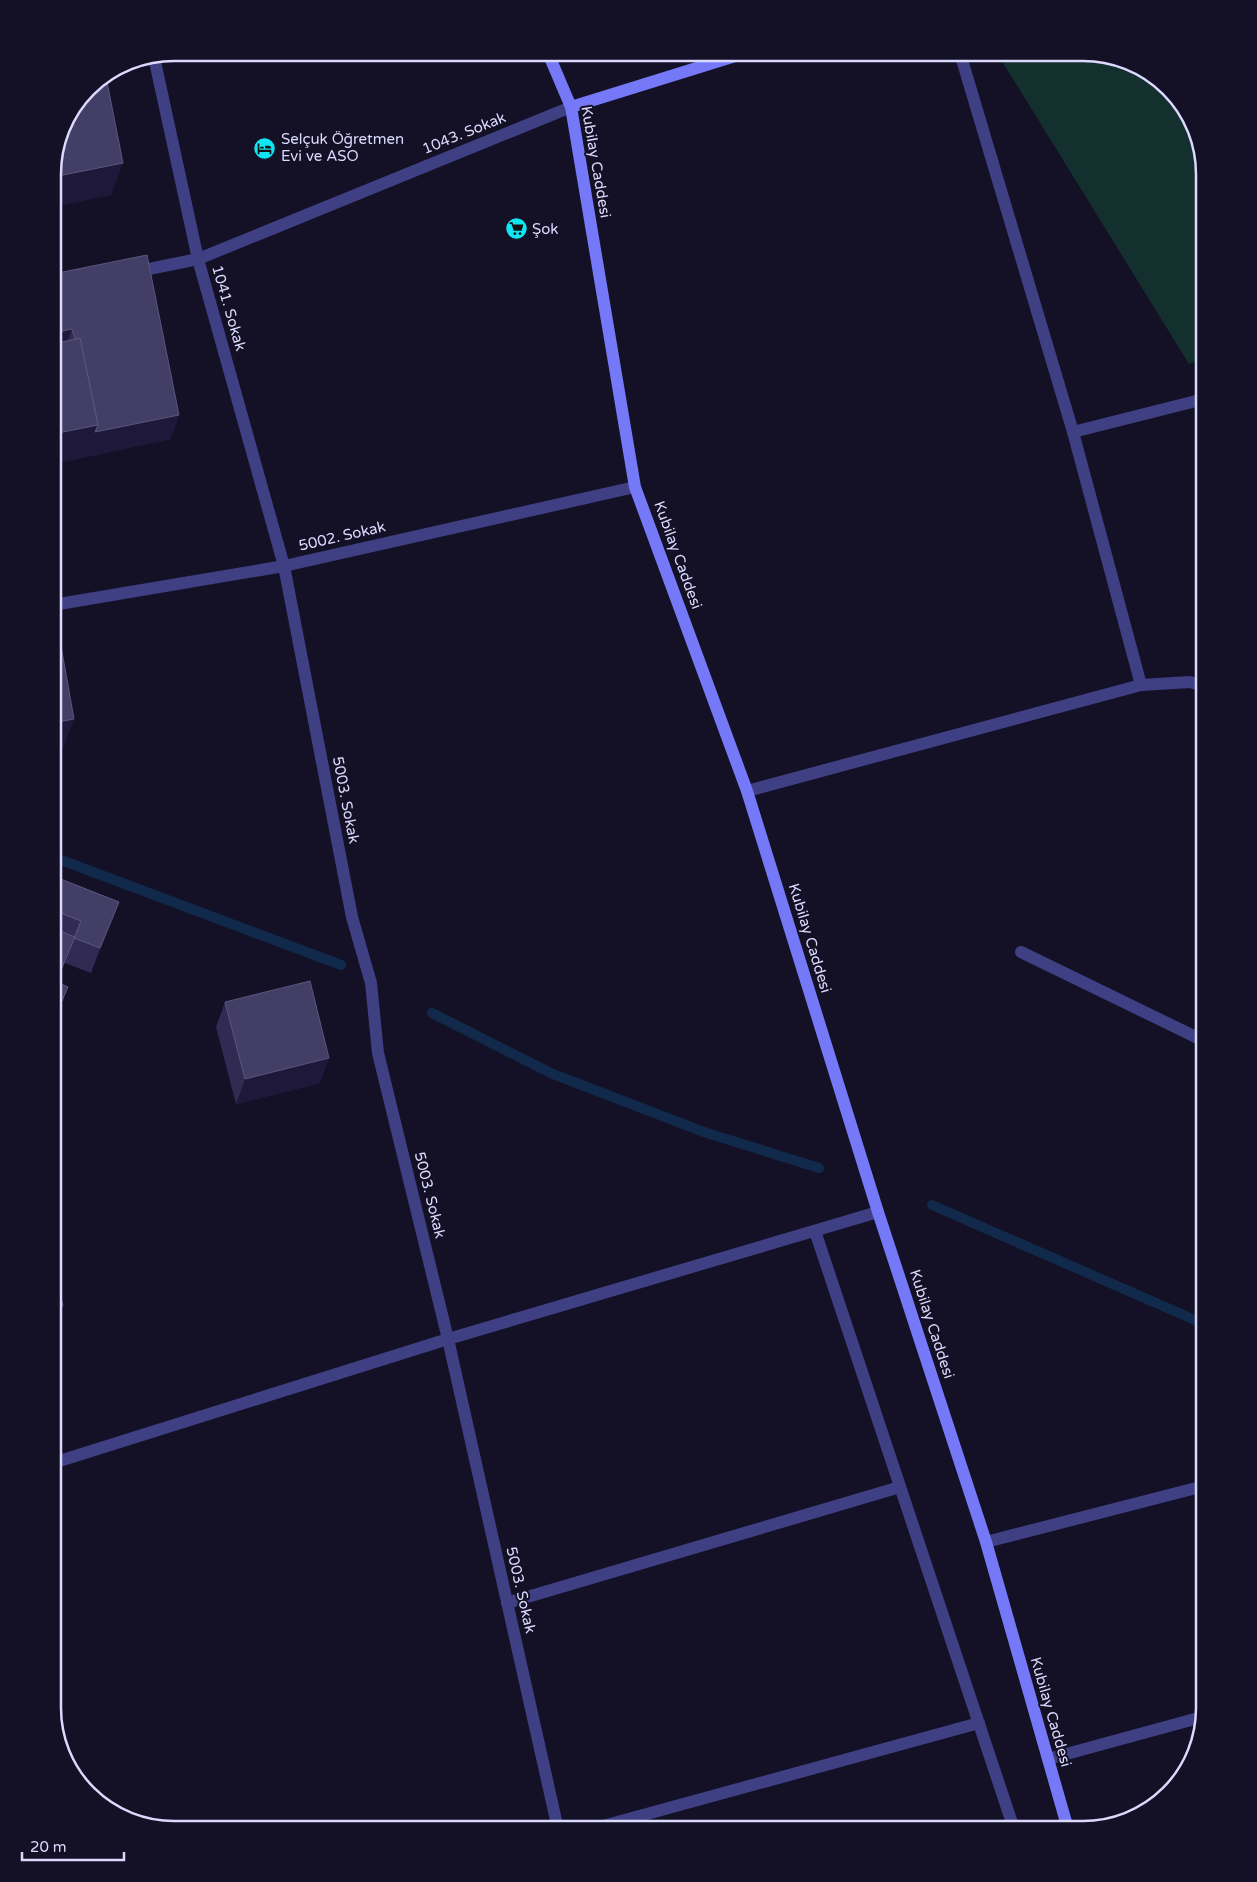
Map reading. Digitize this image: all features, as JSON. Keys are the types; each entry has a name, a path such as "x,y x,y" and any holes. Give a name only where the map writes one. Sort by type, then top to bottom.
{"street":[{"name":"Kubilay Caddesi","path":"551,61 571,107 635,487 748,791 878,1212 986,1542 1065,1821"},
{"name":"1043. Sokak","path":"121,274 198,259 571,107 719,61"},
{"path":"962,61 1072,432 1141,685"},
{"name":"1041. Sokak","path":"155,63 198,259 284,566"},
{"path":"1072,432 1196,401"},
{"name":"5002. Sokak","path":"61,604 284,566 635,487"},
{"name":"5003. Sokak","path":"284,566 352,917 371,983 378,1053 448,1339 556,1821"},
{"path":"748,791 1141,685 1190,682 1196,684"},
{"path":"1020,952 1196,1037"},
{"path":"61,1460 448,1339 878,1212"},
{"path":"815,1231 1011,1821"},
{"path":"507,1602 900,1488"},
{"path":"986,1542 1196,1488"},
{"path":"1048,1759 1195,1719"},
{"path":"621,1821 979,1723"}],"green space":[{"path":"1002,61 1090,61 1119,67 1139,76 1163,94 1181,118 1192,145 1196,175 1196,361 1189,364"}],"building":[{"path":"107,84 123,163 61,175 65,145 73,125 89,100"},
{"path":"147,255 179,415 95,432 98,425 80,338 75,339 72,329 61,331 61,272"},
{"path":"80,338 98,425 61,432 61,342"},
{"path":"61,646 74,719 61,721"},
{"path":"61,879 119,902 100,948 74,938 81,921 61,913"},
{"path":"61,931 75,937 61,970"},
{"path":"310,981 329,1058 245,1079 225,1002"},
{"path":"61,984 68,987 61,1003"}],"waterway":[{"path":"61,860 341,965"},
{"path":"432,1013 553,1074 704,1132 819,1168"},
{"path":"932,1205 1196,1320"}],"place":[{"name":"Selçuk Öğretmen Evi ve ASO","path":"265,148"},
{"name":"Şok","path":"516,229"}]}
